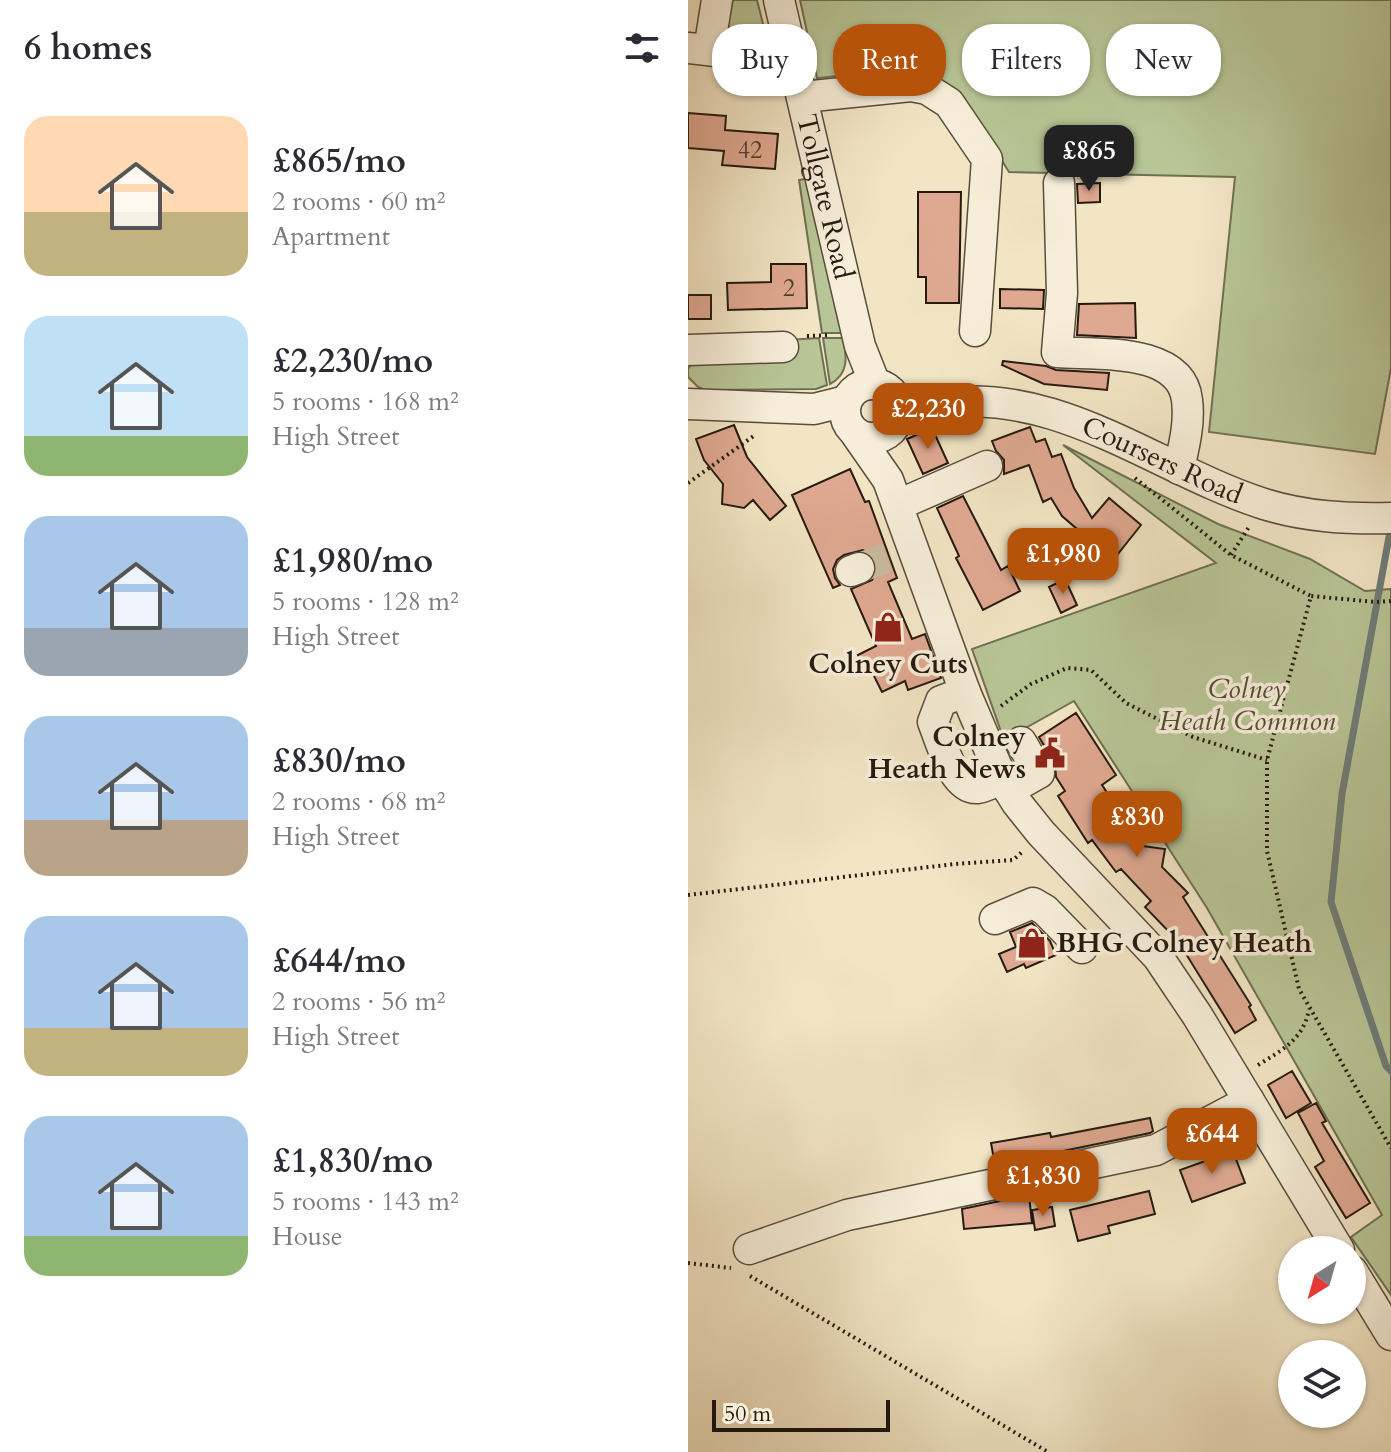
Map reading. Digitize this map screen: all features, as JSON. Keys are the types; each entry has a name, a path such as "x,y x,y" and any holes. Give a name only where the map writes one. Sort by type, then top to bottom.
{"street":[{"path":"698,49 717,0"},
{"name":"Tollgate Road","path":"779,0 785,24"},
{"path":"803,97 911,86 927,89 949,103 987,159 975,331"},
{"name":"Tollgate Road","path":"803,97 859,340 869,409 893,493 901,552 977,723 1006,785 1041,833 1158,957 1331,1236"},
{"path":"1059,183 1062,293 1057,352 1143,358 1166,365 1179,378 1187,396 1188,421 1179,469"},
{"path":"688,350 783,347"},
{"name":"Coursers Road","path":"869,409 970,401 1008,403 1077,422 1265,504 1310,516 1391,518"},
{"path":"688,404 869,409"},
{"path":"893,493 987,466"},
{"path":"965,692 941,701 933,722 952,769 964,785 978,788 1006,785 1039,773 1021,742"},
{"path":"995,919 1033,903 1045,910 1082,948"},
{"path":"749,1249 847,1215 1156,1150 1243,1090"},
{"path":"1366,1294 1391,1335"}],"path":[{"path":"783,347 783,337 859,340"},
{"path":"688,483 761,430"},
{"path":"1132,446 1135,480 1231,555 1311,596 1391,601"},
{"path":"1231,555 1265,504"},
{"path":"1311,596 1267,760 1267,851 1299,989 1391,1148"},
{"path":"977,723 1031,684 1067,668 1091,670 1126,703 1193,737 1267,760"},
{"path":"688,895 1013,860 1041,833"},
{"path":"1243,1090 1298,1038 1306,1024 1309,1008"},
{"path":"688,1263 737,1269 1048,1452"}],"green space":[{"path":"729,0 757,0 763,24 727,24"},
{"path":"800,0 1391,0 1391,368 1375,454 1209,432 1235,177 1009,172 973,114 946,86 946,24 833,24 833,77 817,78 817,24 805,24"},
{"path":"810,178 845,333 822,333 799,180"},
{"path":"819,338 827,385 816,389 705,390 688,377 692,363 786,340"},
{"path":"823,338 843,338 844,370 830,384"},
{"name":"Colney Heath Common","path":"1063,445 1218,524 1310,559 1365,591 1391,589 1391,1295 1366,1259 1366,1236 1352,1236 1382,1215 1207,908 1074,701 1004,740 972,649 1216,563"}],"building":[{"path":"688,113 726,116 725,130 778,134 775,169 722,165 724,151 688,148"},
{"path":"1100,183 1100,202 1078,203 1077,184"},
{"path":"918,192 961,192 959,303 926,303 926,277 918,277"},
{"path":"771,264 806,264 807,308 728,310 727,283 771,282"},
{"path":"1000,289 1044,290 1043,309 1000,308"},
{"path":"688,295 711,295 711,319 688,319"},
{"path":"1135,303 1136,338 1077,335 1079,304"},
{"path":"1003,361 1056,370 1109,373 1107,390 1044,384 1002,365"},
{"path":"734,425 747,457 786,506 770,520 753,500 744,508 722,504 723,484 704,460 696,439"},
{"path":"1030,427 1036,442 1045,439 1052,457 1061,454 1074,488 1092,518 1109,498 1141,525 1113,560 1062,516 1051,498 1043,502 1029,465 1004,474 1004,460 992,441"},
{"path":"932,428 948,463 923,474 907,439"},
{"path":"850,469 865,502 869,501 897,578 888,582 912,639 925,634 941,678 908,690 905,681 882,692 871,670 867,672 858,655 876,646 851,589 872,580 877,570 875,561 863,550 844,555 837,560 833,569 840,585 833,588 792,495"},
{"path":"963,496 1001,570 1008,566 1020,591 983,610 956,558 959,556 937,508"},
{"path":"1065,579 1077,605 1061,613 1049,587"},
{"path":"1076,713 1116,775 1102,785 1143,846 1165,849 1162,867 1188,893 1183,897 1251,1005 1249,1007 1256,1020 1235,1033 1178,941 1145,907 1151,901 1121,869 1116,872 1092,840 1088,843 1058,796 1065,791 1056,777 1055,764 1039,737"},
{"path":"1032,923 1050,941 1056,955 1026,968 1024,964 1007,972 999,954 1016,947 1010,932"},
{"path":"1292,1071 1311,1103 1286,1118 1268,1085"},
{"path":"1316,1103 1326,1121 1322,1123 1370,1203 1346,1218 1315,1167 1324,1161 1298,1113"},
{"path":"1150,1118 1153,1131 1150,1133 995,1165 991,1143 1050,1133 1051,1137"},
{"path":"1233,1151 1245,1183 1192,1202 1180,1170"},
{"path":"1149,1191 1155,1214 1108,1226 1110,1233 1078,1241 1070,1210"},
{"path":"1029,1195 1032,1223 964,1229 962,1209"},
{"path":"1052,1207 1055,1226 1035,1230 1032,1210"}],"waterway":[{"path":"1391,526 1342,794 1331,902 1386,1066 1391,1071"}],"tunnel":[{"path":"859,568 889,557"}],"place":[{"name":"Colney Cuts","path":"888,627"},
{"name":"Colney Heath News","path":"1050,753"},
{"name":"BHG Colney Heath","path":"1032,943"}]}
